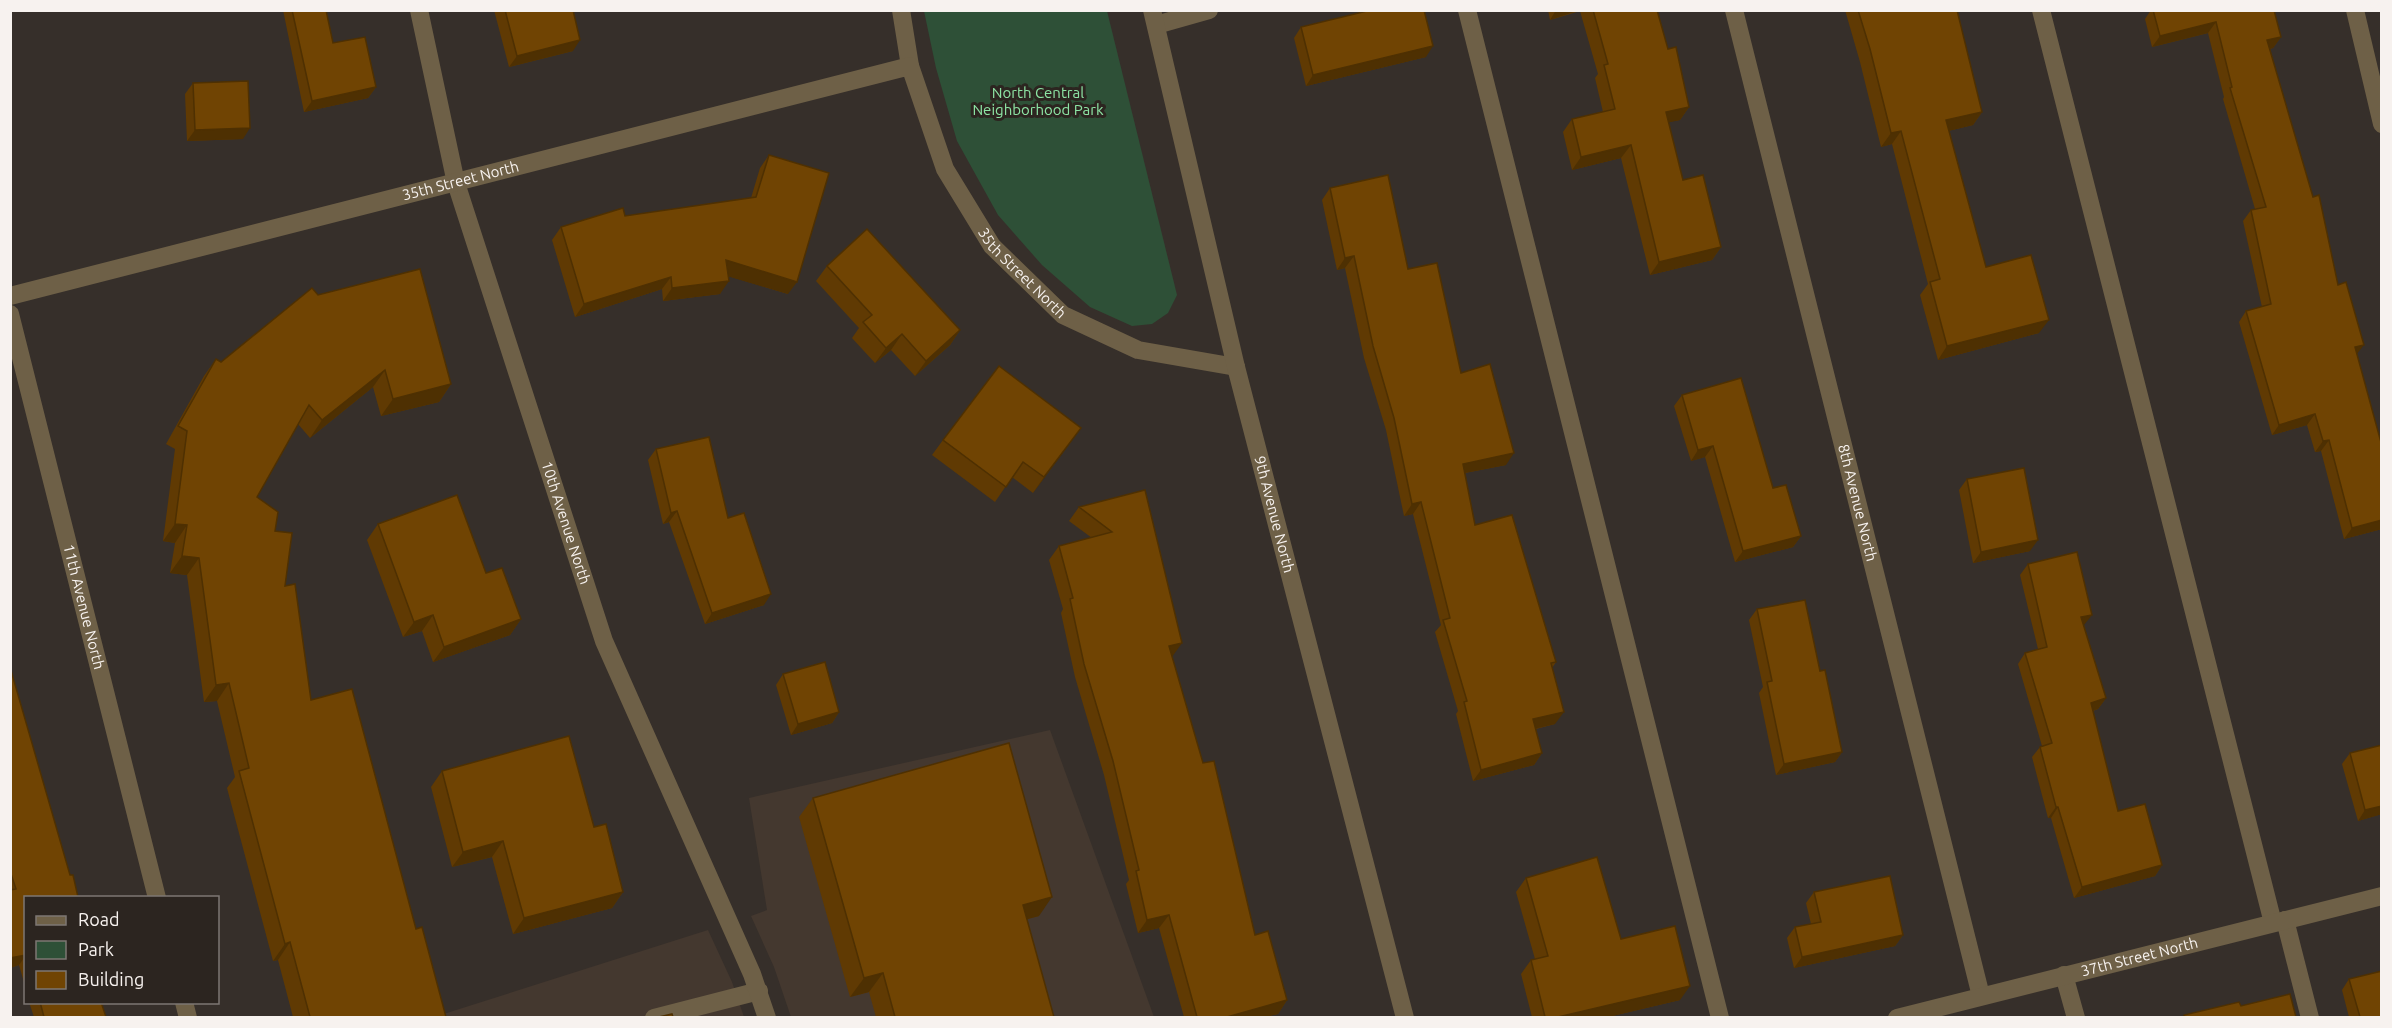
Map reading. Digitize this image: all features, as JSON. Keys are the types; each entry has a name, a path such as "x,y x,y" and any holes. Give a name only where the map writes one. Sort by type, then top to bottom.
{"street":[{"name":"10th Avenue North","path":"419,10 456,183 604,641 759,991 767,1017"},
{"name":"35th Street North","path":"901,10 910,66 945,169 992,246 1063,315 1138,350 1236,367"},
{"path":"1154,18 1209,10"},
{"path":"1467,10 1720,1017"},
{"name":"8th Avenue North","path":"1734,10 1981,996"},
{"path":"2041,10 2279,922 2310,1017"},
{"path":"2355,10 2382,123"},
{"name":"9th Avenue North","path":"1154,18 1236,367 1405,1017"},
{"name":"35th Street North","path":"10,296 910,66"},
{"name":"11th Avenue North","path":"10,314 158,896"},
{"name":"37th Street North","path":"1897,1017 2382,896"},
{"path":"2064,975 2076,1017"},
{"path":"654,1017 759,991"}],"shaded area":[{"path":"1050,730 1154,1017 791,1017 774,967 751,916 767,910 749,798"},
{"path":"708,930 732,982 744,1017 431,1018"}],"green space":[{"name":"North Central Neighborhood Park","path":"924,11 1107,11 1177,295 1168,313 1152,324 1132,326 1090,307 1042,265 998,215 957,141 936,68"}],"building":[{"path":"292,10 326,10 333,43 365,37 376,87 312,101"},
{"path":"505,10 573,10 580,40 517,56"},
{"path":"1371,10 1424,10 1433,46 1313,75 1301,27"},
{"path":"1593,10 1657,10 1668,49 1676,47 1689,107 1666,112 1683,180 1703,175 1721,247 1659,262 1631,145 1581,157 1572,119 1615,109 1604,65 1608,64"},
{"path":"1858,10 1957,10 1982,112 1946,120 1986,267 2031,255 2049,320 1947,346 1930,282 1940,279 1901,131 1891,133"},
{"path":"2153,10 2274,10 2281,37 2267,40 2313,197 2319,195 2338,285 2346,282 2364,345 2355,347 2382,446 2382,520 2352,528 2329,440 2323,441 2315,414 2279,425 2246,311 2271,304 2251,210 2266,207 2230,88 2232,87 2216,22 2160,36"},
{"path":"248,81 250,128 195,130 193,83"},
{"path":"769,155 829,173 797,282 726,260 729,281 672,288 671,277 584,304 561,227 623,208 625,216 756,197"},
{"path":"1388,175 1408,269 1437,263 1461,373 1490,364 1514,453 1463,464 1475,525 1512,515 1556,662 1551,663 1564,712 1533,719 1542,753 1481,770 1464,702 1467,701 1443,620 1450,618 1421,502 1412,504 1394,418 1373,346 1354,256 1345,258 1330,188"},
{"path":"867,229 960,330 926,361 902,334 886,348 863,322 872,315 827,266"},
{"path":"420,269 451,384 393,399 385,370 322,420 309,405 257,497 278,512 275,531 292,533 285,586 295,584 311,700 352,689 416,929 422,927 446,1017 310,1017 290,942 285,944 239,771 249,768 229,683 216,685 199,558 182,556 187,525 175,524 187,431 178,426 216,359 221,362 312,288 318,295"},
{"path":"999,366 1081,428 1044,477 1023,462 1006,487 943,440"},
{"path":"1741,378 1773,488 1786,485 1801,536 1743,551 1713,446 1698,450 1682,395"},
{"path":"709,437 728,518 744,513 771,594 712,613 677,511 671,513 656,449"},
{"path":"2024,468 2038,540 1981,552 1967,479"},
{"path":"1145,490 1182,643 1169,646 1203,763 1214,761 1255,935 1268,931 1287,1000 1227,1017 1197,1017 1169,915 1147,920 1136,871 1139,870 1113,761 1084,664 1070,599 1073,598 1059,546 1112,532 1079,507"},
{"path":"457,495 486,573 502,568 521,619 444,647 433,615 414,622 378,524"},
{"path":"2077,552 2092,615 2081,617 2106,698 2091,703 2118,811 2145,804 2162,865 2082,887 2058,807 2056,807 2040,747 2052,743 2025,653 2047,647 2028,564"},
{"path":"1805,600 1820,671 1825,670 1842,752 1784,764 1767,682 1772,681 1757,609"},
{"path":"825,662 839,712 798,724 783,674"},
{"path":"10,667 78,896 24,896 24,955 10,958 10,890 16,889 10,871"},
{"path":"569,736 594,827 606,824 623,892 524,918 503,841 463,852 442,771"},
{"path":"1009,743 1052,897 1023,905 1054,1017 895,1017 883,973 864,978 813,798"},
{"path":"2382,745 2382,806 2365,810 2350,753"},
{"path":"1597,857 1621,939 1675,926 1690,986 1558,1017 1545,1017 1531,960 1548,956 1526,878"},
{"path":"1890,876 1903,935 1802,957 1795,927 1821,922 1814,892"},
{"path":"2382,971 2382,1017 2360,1017 2349,979"},
{"path":"2290,994 2296,1017 2184,1017 2184,1015 2239,1002 2241,1006"},
{"path":"41,1004 102,1004 106,1017 44,1017"}]}
